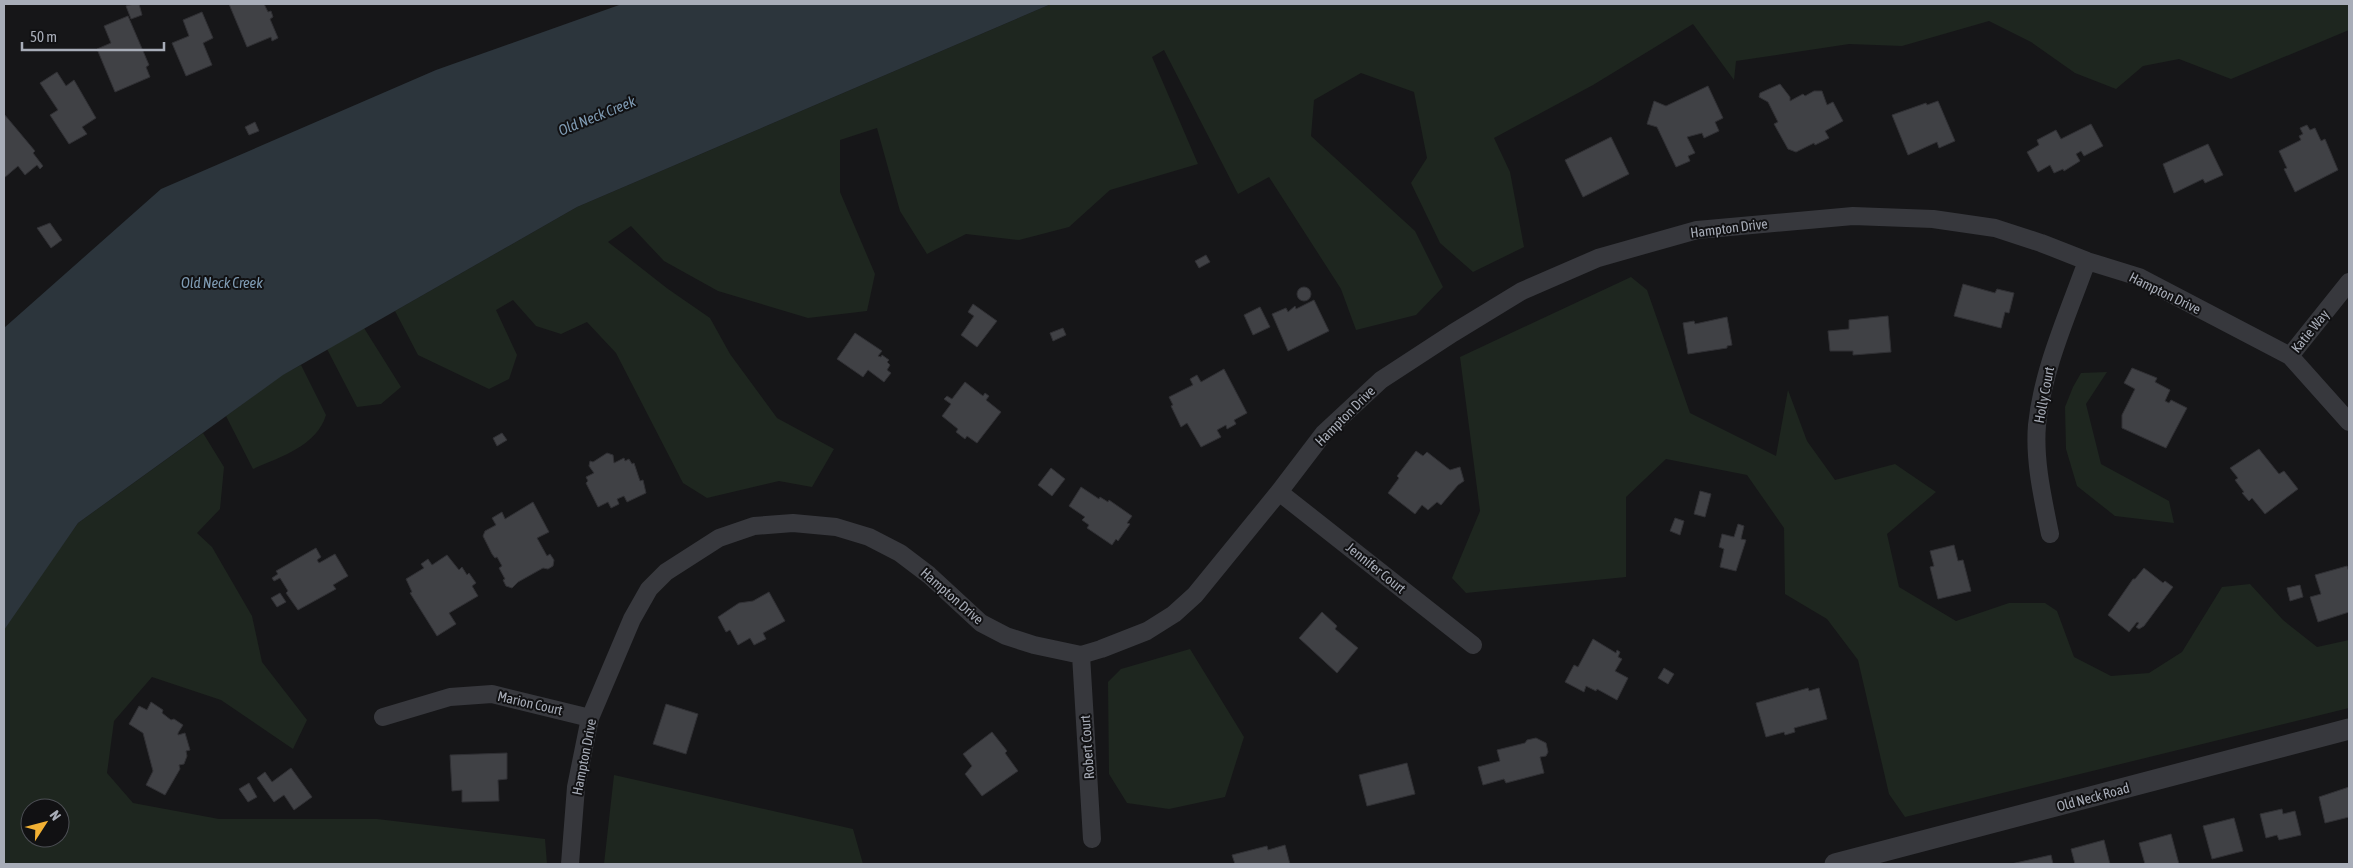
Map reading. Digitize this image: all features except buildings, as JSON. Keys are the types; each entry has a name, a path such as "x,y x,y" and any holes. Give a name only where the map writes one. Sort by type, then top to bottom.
{"street":[{"name":"Hampton Drive","path":"570,864 576,787 590,718 632,619 649,589 666,572 719,538 754,526 793,522 836,527 869,537 900,553 929,575 981,623 1006,636 1034,645 1081,655 1148,631 1174,614 1195,595 1279,492 1324,432 1381,380 1522,291 1598,258 1697,230 1834,217 1932,219 1995,228 2086,261 2139,277 2290,356 2349,422"},
{"name":"Holly Court","path":"2050,534 2040,478 2037,426 2044,381 2086,261"},
{"name":"Katie Way","path":"2290,356 2349,282"},
{"name":"Jennifer Court","path":"1279,492 1472,645"},
{"name":"Robert Court","path":"1081,655 1092,839"},
{"name":"Marion Court","path":"383,717 450,697 492,694 590,718"},
{"name":"Old Neck Road","path":"1835,864 2349,729"}],"shaded area":[{"path":"1051,4 2349,4 2349,30 2231,79 2179,59 2143,66 2116,89 2075,73 2031,42 1989,21 1902,46 1849,44 1736,61 1734,80 1693,24 1593,85 1494,138 1510,172 1524,247 1473,272 1440,243 1411,183 1427,158 1414,92 1361,73 1314,100 1311,136 1415,231 1443,287 1416,315 1356,330 1341,289 1269,177 1238,194 1164,50 1152,57 1198,164 1110,190 1069,227 1019,240 966,234 927,254 900,211 877,128 840,140 840,192 875,274 867,311 808,318 718,291 664,261 631,226 608,242 668,289 710,318 730,354 777,418 834,449 812,487 779,481 707,498 683,483 616,353 587,322 561,334 536,326 513,300 496,310 517,355 509,379 489,389 418,355 395,311 577,207"},
{"path":"1631,277 1647,290 1690,413 1776,456 1788,390 1807,441 1835,480 1895,464 1936,492 1887,534 1899,587 1956,621 2009,603 2045,603 2057,611 2074,657 2111,676 2149,673 2182,652 2222,587 2250,584 2283,620 2317,647 2349,640 2349,708 1905,817 1889,794 1858,660 1827,619 1785,594 1784,528 1747,475 1666,459 1626,497 1626,577 1466,593 1452,578 1480,511 1460,357"},
{"path":"364,328 401,387 381,404 357,407 327,349"},
{"path":"301,365 326,415 321,426 306,443 286,455 253,469 226,416 282,375"},
{"path":"2107,372 2086,404 2101,464 2169,501 2174,523 2115,516 2077,486 2066,449 2065,407 2081,373"},
{"path":"203,433 224,467 220,509 197,533 212,547 252,616 262,662 307,720 293,749 221,700 152,677 114,721 107,773 133,803 219,819 377,819 545,839 547,864 4,864 4,626 78,523"},
{"path":"1190,649 1244,737 1225,797 1169,809 1127,803 1109,774 1108,682 1121,669"},
{"path":"614,775 853,829 863,864 604,864"}],"water":[{"name":"Old Neck Creek","path":"622,4 1051,4 577,207 283,375 78,523 4,630 4,328 161,189 436,70"}]}
